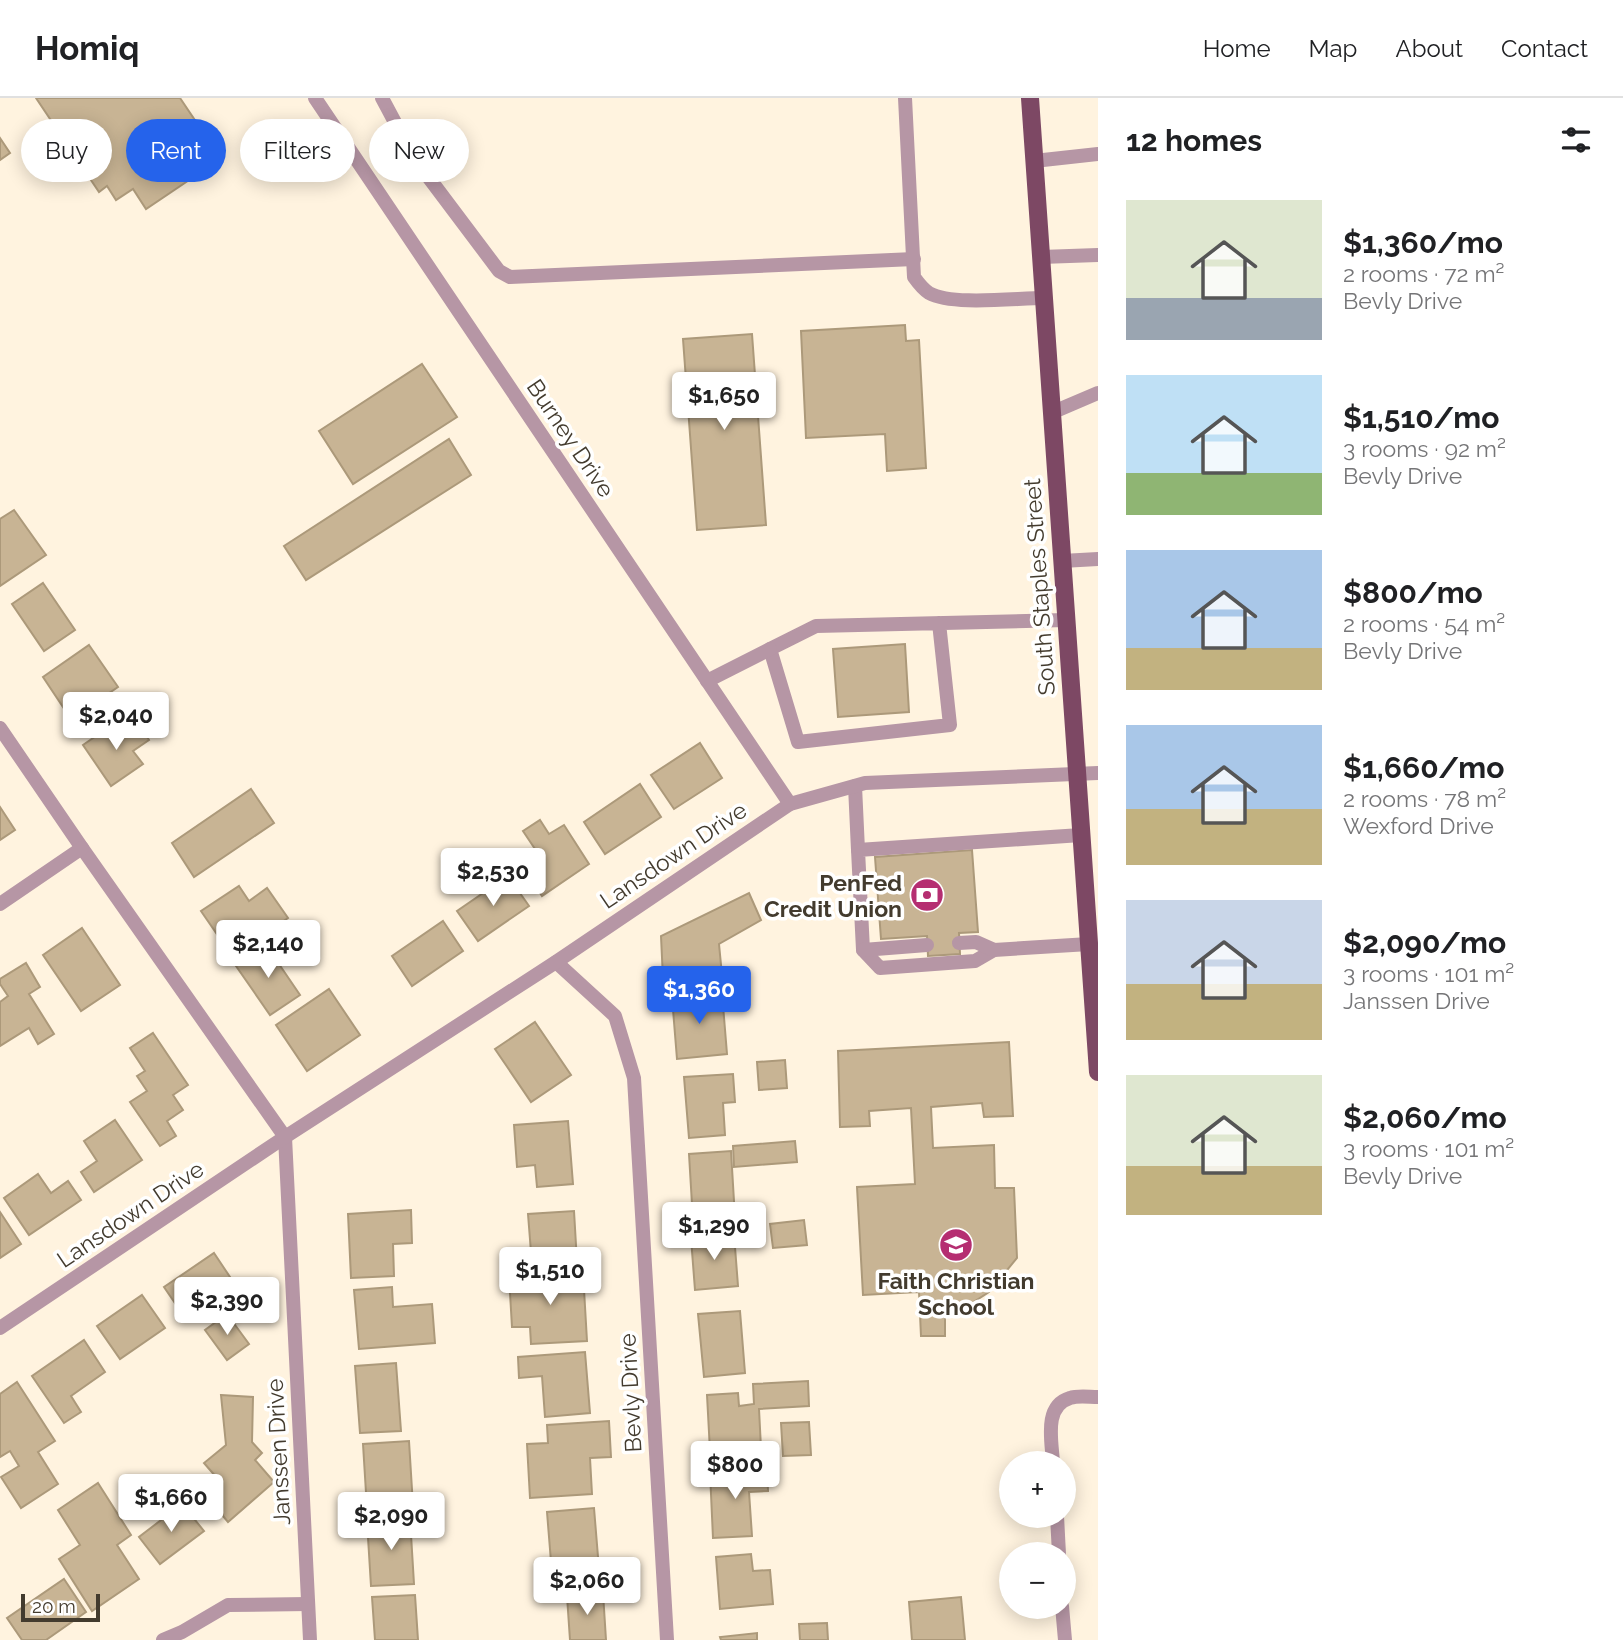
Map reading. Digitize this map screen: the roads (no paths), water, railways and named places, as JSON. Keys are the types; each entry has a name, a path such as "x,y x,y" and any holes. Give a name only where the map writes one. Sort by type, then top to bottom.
{"main road":[{"name":"South Staples Street","path":"1030,98 1081,835 1093,922 1088,944 1096,1012 1098,1072"}],"street":[{"name":"Burney Drive","path":"315,98 790,804"},
{"path":"382,98 414,158 499,271 510,277 914,259"},
{"path":"905,98 914,277 930,294 951,300 1044,298"},
{"path":"1034,161 1098,154"},
{"path":"1041,257 1098,255"},
{"path":"1051,413 1098,393"},
{"path":"1062,561 1098,559"},
{"path":"707,681 816,626 1066,620"},
{"path":"770,649 799,742 950,725 939,623"},
{"path":"0,728 285,1137"},
{"name":"Lansdown Drive","path":"0,1328 790,804 865,783 1098,773"},
{"path":"855,786 863,950 880,968 975,961 994,950 1088,944"},
{"path":"858,850 1081,835"},
{"path":"0,904 82,848"},
{"path":"960,943 976,942 994,950"},
{"path":"863,950 927,945"},
{"name":"Bevly Drive","path":"555,962 615,1016 634,1079 667,1640"},
{"name":"Janssen Drive","path":"285,1137 310,1640"},
{"path":"1052,1451 1051,1420 1056,1406 1069,1398 1098,1397"},
{"path":"163,1640 228,1605 307,1604"},
{"path":"1063,1619 1065,1640"}],"place":[{"name":"PenFed Credit Union","path":"927,895"},
{"name":"Faith Christian School","path":"956,1245"}]}
